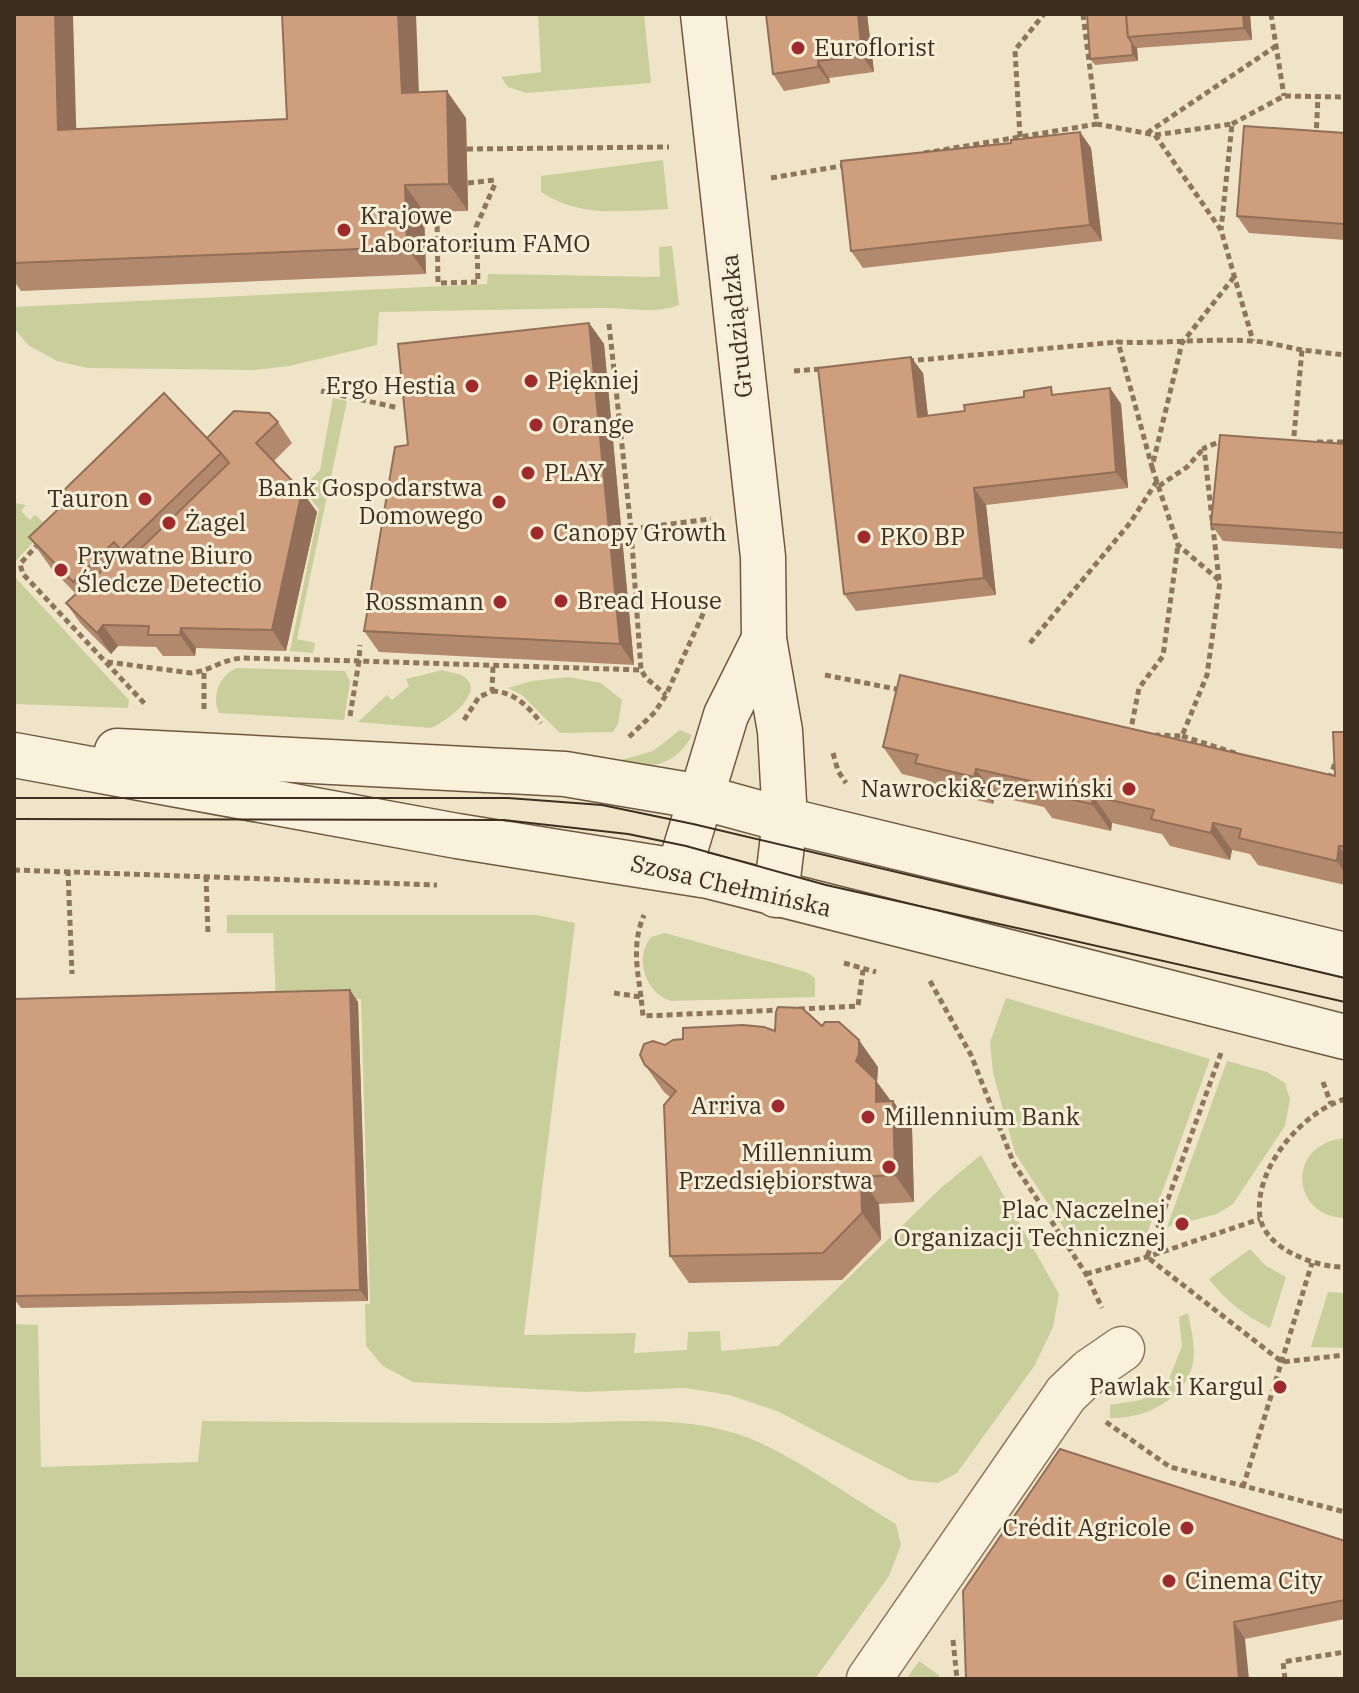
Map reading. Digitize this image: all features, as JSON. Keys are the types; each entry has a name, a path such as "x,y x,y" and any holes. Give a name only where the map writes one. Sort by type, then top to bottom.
{"street":[{"name":"Grudziądzka","path":"703,14 763,557 764,639 780,731 785,820 776,895"},
{"name":"Grudziądzka","path":"679,870 726,715 764,639"},
{"path":"14,747 565,774 701,797 1345,955"},
{"name":"Szosa Chełmińska","path":"14,755 457,836 679,870 1345,1037"},
{"path":"869,1679 1066,1394 1090,1371 1122,1349"}],"path":[{"path":"1020,137 1015,50 1044,14"},
{"path":"1083,14 1097,124"},
{"path":"1271,14 1284,96"},
{"path":"1146,134 1276,46"},
{"path":"912,155 1097,124 1155,135 1232,124 1284,96 1345,97"},
{"path":"1316,147 1318,97"},
{"path":"1221,230 1232,124"},
{"path":"1155,135 1221,230 1253,341"},
{"path":"467,149 678,147"},
{"path":"721,184 851,165"},
{"path":"437,216 438,283 478,282 476,227 495,182 468,183"},
{"path":"436,247 477,246"},
{"path":"1152,467 1182,343 1234,277"},
{"path":"609,324 631,529 641,670 666,695 710,602 716,580"},
{"path":"902,362 1118,342 1253,341 1345,355"},
{"path":"1118,342 1152,467 1178,545 1163,656 1139,688 1130,735"},
{"path":"1292,456 1302,350"},
{"path":"794,371 825,369"},
{"path":"321,391 399,408"},
{"path":"1030,643 1130,523 1158,483 1187,467 1204,448 1226,439 1225,451"},
{"path":"1280,441 1345,442"},
{"path":"1182,736 1207,675 1220,581 1204,448"},
{"path":"631,529 716,518"},
{"path":"42,540 20,564 23,574 147,707"},
{"path":"1178,545 1220,581"},
{"path":"348,726 360,645"},
{"path":"107,662 191,673 204,672 223,662 242,658 641,670"},
{"path":"492,691 493,666"},
{"path":"204,672 204,716"},
{"path":"825,675 901,690"},
{"path":"458,729 479,697 492,691 520,700 547,731"},
{"path":"1115,732 1182,736 1240,754"},
{"path":"1328,783 1341,748"},
{"path":"14,870 442,885"},
{"path":"68,870 72,974"},
{"path":"206,876 208,934"},
{"path":"647,907 638,928 635,954 643,1016 858,1006 863,970"},
{"path":"928,977 971,1055 1014,1164 1086,1274 1122,1349"},
{"path":"614,993 641,997"},
{"path":"1147,1257 1226,1039"},
{"path":"1345,1099 1315,1113 1286,1144 1268,1172 1260,1219 1280,1245 1294,1255 1312,1263 1345,1267"},
{"path":"1086,1274 1260,1219"},
{"path":"1147,1257 1282,1362 1345,1355"},
{"path":"1243,1487 1312,1263"},
{"path":"1066,1394 1170,1467 1345,1512"},
{"path":"955,1651 957,1679"},
{"path":"1285,1679 1283,1662 1345,1652"}],"green space":[{"path":"538,14 644,14 651,83 526,93 508,87 501,77 541,72"},
{"path":"663,160 668,209 587,209 571,206 541,192 541,176"},
{"path":"672,246 679,305 650,310 379,312 377,345 289,366 255,370 88,368 57,361 28,345 14,328 14,307 487,284 488,274 660,277 659,247"},
{"path":"333,398 347,401 297,639 315,643 313,653 290,651 319,509 302,489 320,470"},
{"path":"14,503 26,505 21,511 30,520 35,515 48,526 14,563"},
{"path":"14,576 129,700 128,708 14,704"},
{"path":"237,668 345,671 350,682 344,720 219,713 216,700 218,687 225,676"},
{"path":"442,670 461,675 469,681 471,689 455,713 438,725 431,728 358,722 387,695 392,700 409,686 406,679"},
{"path":"568,677 601,683 622,700 618,724 613,732 560,733 522,695 508,688 532,681"},
{"path":"680,730 692,735 685,747 666,761 644,766 607,764 653,751"},
{"path":"227,915 537,915 575,923 524,1335 636,1333 634,1353 687,1350 688,1332 720,1331 721,1351 778,1346 942,1187 981,1155 1059,1294 1053,1327 1035,1365 957,1473 938,1483 910,1480 777,1411 729,1395 685,1388 585,1392 413,1382 383,1366 366,1346 365,1304 370,1304 361,999 276,1000 273,933 227,933"},
{"path":"665,933 806,972 815,978 815,997 671,1001 655,991 643,964 643,955 651,937"},
{"path":"1006,998 1210,1059 1146,1237 1077,1248 1015,1153 993,1073 990,1042"},
{"path":"1227,1061 1267,1072 1285,1083 1290,1099 1285,1126 1233,1204 1217,1214 1167,1227"},
{"path":"1345,1138 1345,1218 1327,1215 1314,1206 1305,1194 1302,1180 1304,1166 1312,1153 1326,1143"},
{"path":"1250,1249 1266,1266 1286,1277 1270,1328 1236,1307 1209,1279"},
{"path":"1328,1292 1345,1293 1345,1348 1311,1347"},
{"path":"1188,1313 1194,1357 1189,1376 1182,1387 1150,1411 1110,1418 1110,1405 1141,1400 1169,1379 1182,1346 1179,1317"},
{"path":"14,1324 38,1325 41,1467 198,1462 202,1421 673,1422 724,1430 749,1438 785,1456 896,1524 901,1545 889,1576 815,1679 14,1679"},
{"path":"919,1661 939,1675 939,1679 906,1679"}],"building":[{"path":"14,14 55,14 58,130 287,119 282,14 398,14 402,93 447,91 449,184 405,185 407,247 14,263"},
{"path":"766,14 858,14 862,56 818,61 818,67 773,74"},
{"path":"1087,14 1126,14 1133,55 1090,59"},
{"path":"1126,14 1243,14 1244,28 1128,37"},
{"path":"1244,126 1345,133 1345,224 1237,216"},
{"path":"1080,132 1090,225 851,251 841,161 1011,143 1011,140"},
{"path":"589,323 620,644 364,631 395,447 408,445 398,344"},
{"path":"911,357 918,417 965,411 964,405 1024,397 1024,391 1051,387 1052,395 1110,388 1116,472 974,488 984,578 844,594 818,368"},
{"path":"164,393 221,453 121,550 114,542 73,582 29,537 69,499 62,492"},
{"path":"234,411 269,413 278,422 256,443 302,491 272,630 181,628 180,635 148,635 149,626 103,625 97,633 66,603 121,553 129,560 229,463 207,438"},
{"path":"1220,435 1345,444 1345,533 1211,524"},
{"path":"900,675 1335,776 1333,732 1345,732 1345,846 1339,846 1337,861 1239,838 1241,829 1213,823 1211,833 1151,819 1154,810 1093,796 1092,804 1033,791 1035,782 976,769 974,777 915,763 918,755 883,747"},
{"path":"350,990 360,1290 14,1296 14,999"},
{"path":"778,1007 802,1008 822,1026 825,1022 839,1022 859,1040 856,1061 876,1080 876,1102 893,1101 895,1175 861,1177 862,1213 823,1253 670,1256 664,1105 676,1091 645,1065 640,1055 644,1044 653,1041 665,1045 683,1039 683,1028 743,1025 775,1031"},
{"name":"Cinema City","path":"1060,1449 1345,1541 1345,1600 1234,1622 1239,1679 966,1679 963,1591"}],"tram line":[{"path":"14,798 507,798 602,805 1345,978"},
{"path":"14,819 504,820 628,834 686,846 826,885 1345,1002"}],"place":[{"name":"Euroflorist","path":"798,48"},
{"name":"Krajowe Laboratorium FAMO","path":"344,230"},
{"name":"Piękniej","path":"531,381"},
{"name":"Ergo Hestia","path":"472,386"},
{"name":"Orange","path":"536,425"},
{"name":"PLAY","path":"528,473"},
{"name":"Tauron","path":"145,499"},
{"name":"Bank Gospodarstwa Domowego","path":"499,502"},
{"name":"Żagel","path":"169,523"},
{"name":"Canopy Growth","path":"537,533"},
{"name":"PKO BP","path":"864,537"},
{"name":"Prywatne Biuro Śledcze Detectio","path":"61,570"},
{"name":"Bread House","path":"561,601"},
{"name":"Rossmann","path":"500,602"},
{"name":"Nawrocki&Czerwiński","path":"1129,789"},
{"name":"Arriva","path":"778,1106"},
{"name":"Millennium Bank","path":"868,1117"},
{"name":"Millennium Przedsiębiorstwa","path":"889,1167"},
{"name":"Plac Naczelnej Organizacji Technicznej","path":"1182,1224"},
{"name":"Pawlak i Kargul","path":"1280,1387"},
{"name":"Crédit Agricole","path":"1187,1528"},
{"name":"Cinema City","path":"1169,1581"}]}
